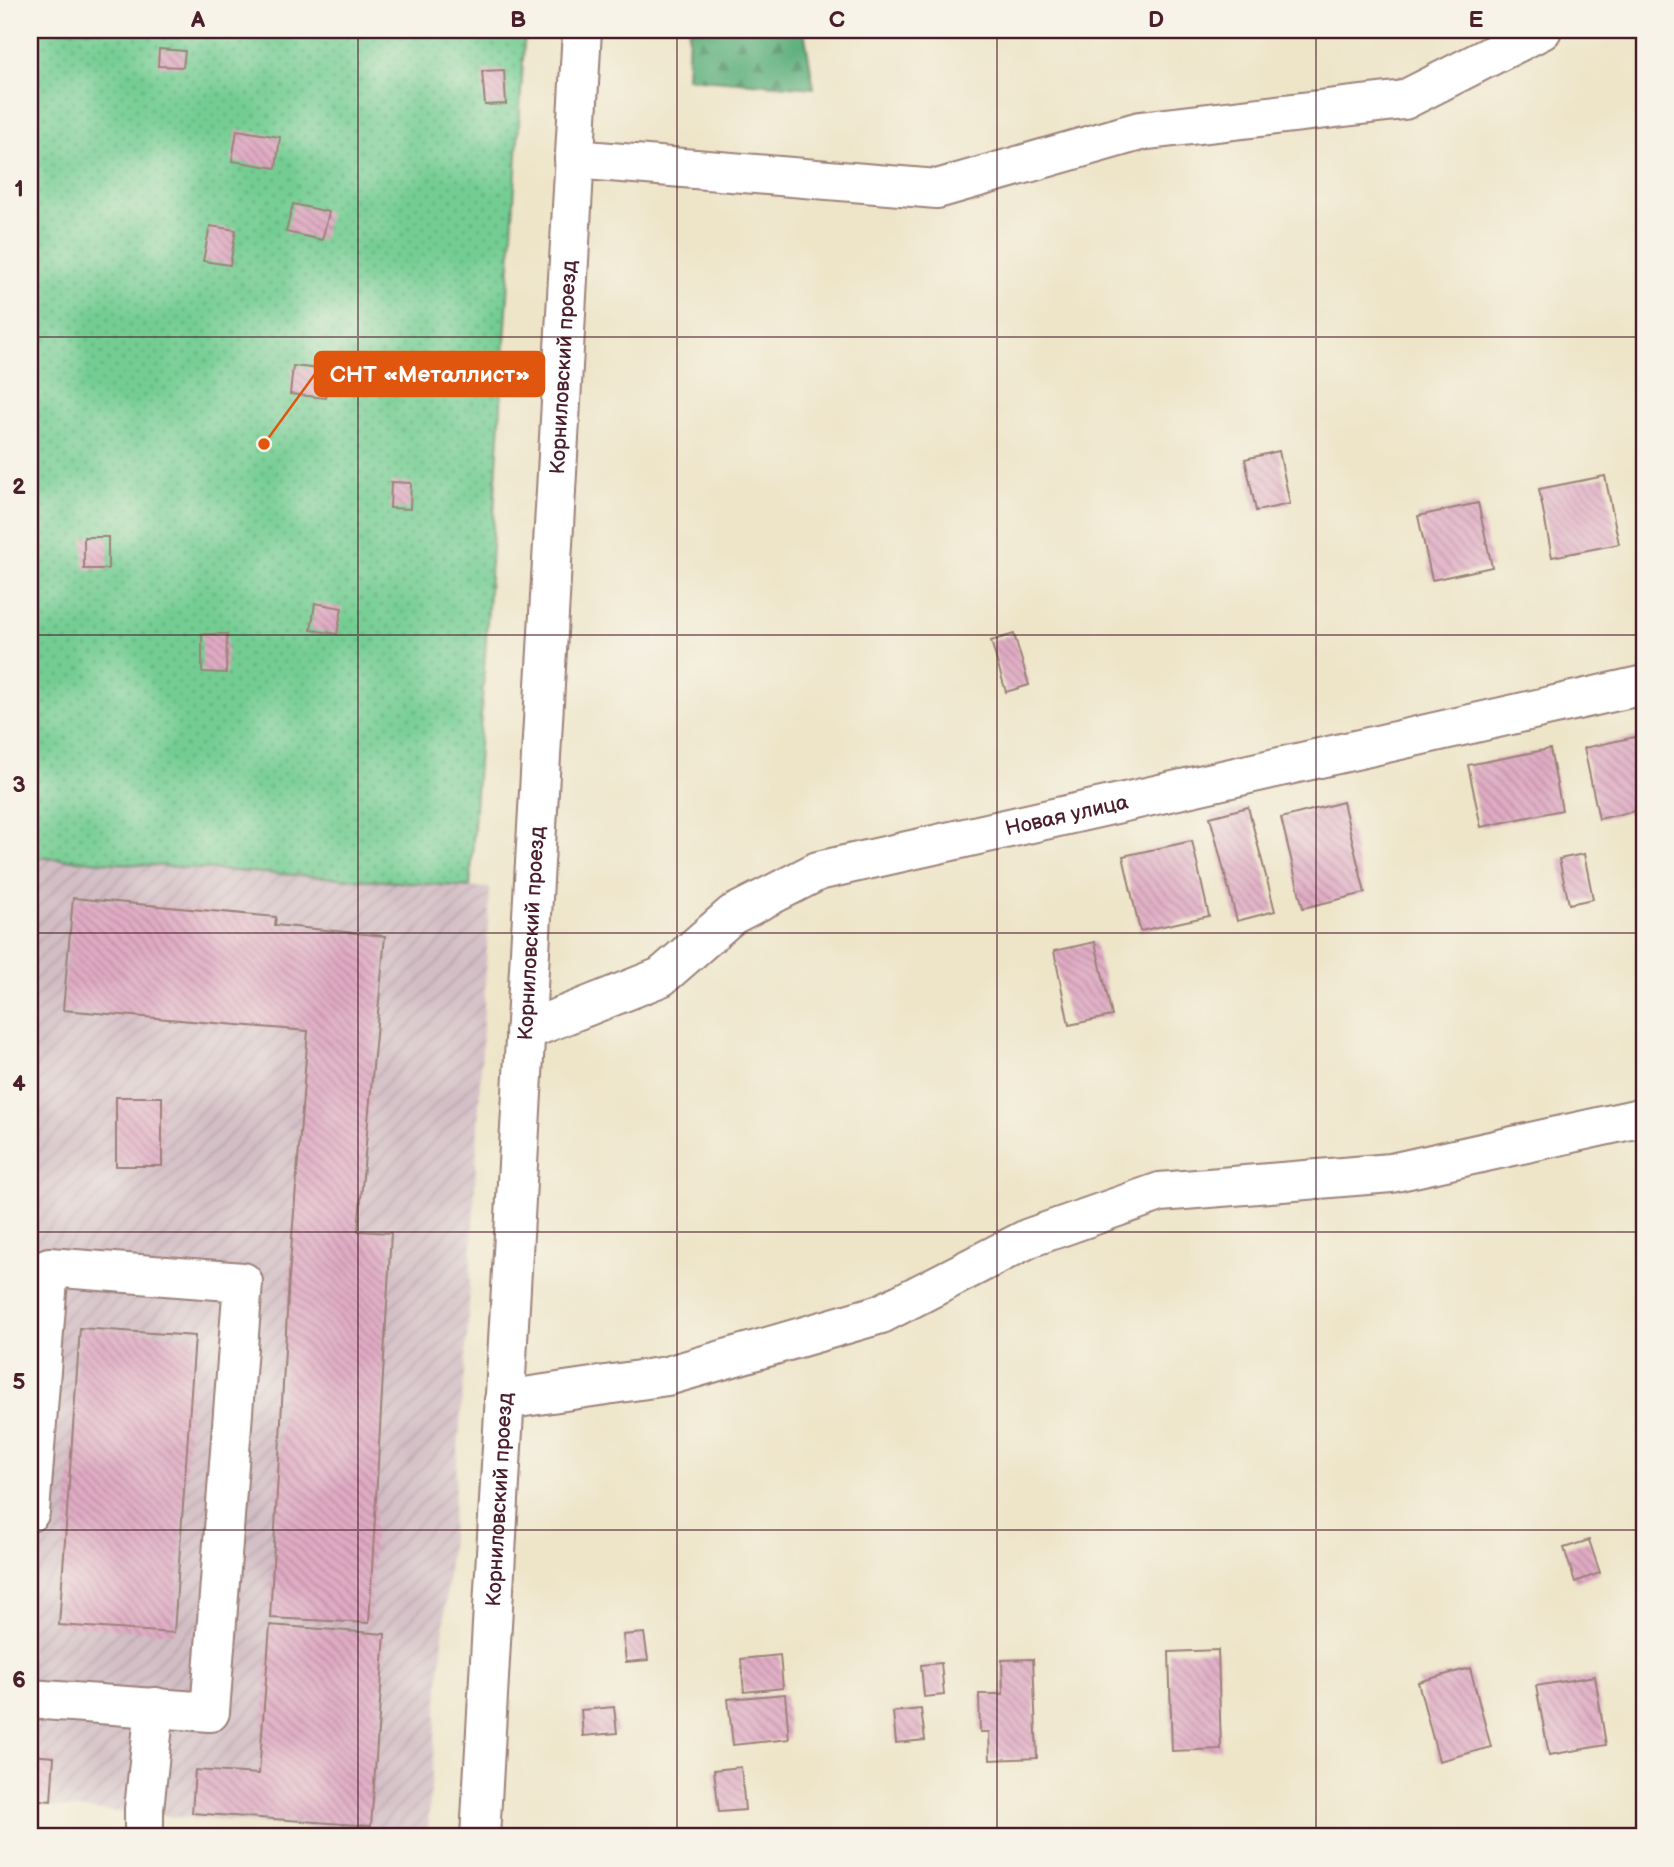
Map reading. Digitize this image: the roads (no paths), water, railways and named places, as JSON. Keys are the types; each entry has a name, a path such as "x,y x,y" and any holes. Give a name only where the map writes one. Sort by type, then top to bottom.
{"street":[{"name":"Корниловский проезд","path":"480,1837 582,30"},
{"path":"574,159 937,188 1140,131 1404,100 1542,30"},
{"name":"Новая улица","path":"525,1031 661,976 732,915 818,871 1644,685"},
{"path":"504,1400 667,1376 881,1314 1029,1238 1160,1192 1391,1173 1644,1117"},
{"path":"30,1511 49,1267 243,1282 210,1712 30,1699"},
{"path":"144,1837 144,1809 155,1707"}],"place":[{"name":"СНТ «Металлист»","path":"264,444"}]}
